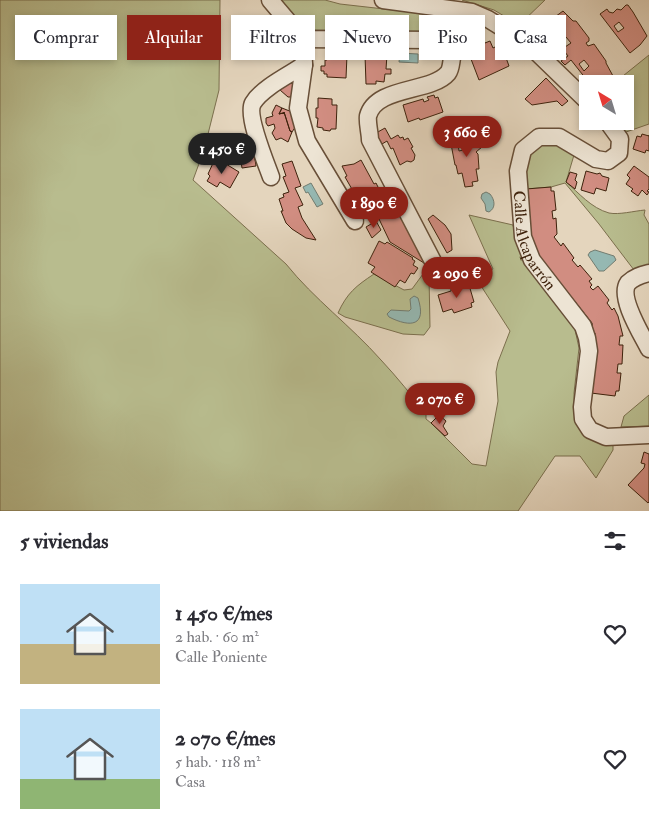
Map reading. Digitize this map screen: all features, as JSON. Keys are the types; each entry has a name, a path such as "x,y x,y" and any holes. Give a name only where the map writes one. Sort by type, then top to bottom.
{"street":[{"path":"270,0 283,15"},
{"path":"383,0 472,12 488,19 528,43 579,93"},
{"path":"315,39 432,40 446,48 452,58 450,71 441,79 384,98 373,106 368,117 370,140 439,273"},
{"path":"304,60 298,108 307,141 355,221"},
{"path":"270,178 250,115 252,104 261,94 304,66"},
{"name":"Calle Alcaparrón","path":"614,130 620,139 619,153 608,161 596,159 559,137 539,137 523,150 518,171 523,237 532,260 583,326 587,338 589,350 582,407 583,419 590,430 606,437 649,435"},
{"path":"649,273 636,277 627,285 625,295 627,304 649,349"}],"green space":[{"path":"0,0 220,0 220,15 127,15 127,60 219,60 219,90 204,150 193,180 286,264 308,289 369,348 393,373 426,413 426,419 472,464 486,466 498,401 496,372 510,331 474,275 493,269 469,215 513,225 518,247 536,276 574,325 579,348 574,393 575,419 613,442 613,450 596,478 580,456 555,456 518,511 0,511"},
{"path":"281,0 325,0 340,4 437,15 419,15 419,32 409,32 409,15 325,15 325,30 315,30 315,15 294,15"},
{"path":"462,0 545,0 529,15 502,15 494,10"},
{"path":"649,55 649,124 634,129 634,75 624,75"},
{"path":"548,143 557,145 574,155 566,182 591,204 609,213 645,210 644,215 649,224 649,265 634,270 565,183 551,187 526,189 525,173 529,155 533,150"},
{"path":"374,274 404,290 412,289 423,274 429,276 430,327 424,335 403,334 345,317 338,313 353,290"},
{"path":"649,395 649,426 621,427 624,416"}],"water":[{"path":"409,54 418,54 418,63 399,62 399,60 409,60"},
{"path":"311,183 323,204 317,207 303,187"},
{"path":"486,192 490,194 494,201 494,206 489,212 486,211 485,204 481,198 482,194"},
{"path":"595,250 614,256 616,260 604,271 599,271 588,255"},
{"path":"414,296 418,298 420,307 419,319 415,322 404,323 389,317 387,314 391,310 409,311 411,309 410,299"}],"building":[{"path":"628,5 647,36 630,53 600,14 607,9 613,13 617,9 621,10","holes":["619,22 624,28 618,32 614,26"]},
{"path":"563,11 573,21 576,21 589,38 589,41 586,43 588,46 594,44 606,61 612,75 583,75 571,60 565,65 561,61 566,60 568,56 566,46 571,43 566,37 566,15 558,15","holes":["584,60 589,66 584,71 579,64"]},
{"path":"490,41 493,48 495,47 495,60 507,60 509,66 479,80 471,60 485,60 485,43"},
{"path":"325,60 347,60 346,78 327,77 324,71 321,71 321,66 325,66"},
{"path":"365,60 387,60 386,69 391,69 391,74 385,74 384,82 376,81 376,84 366,84"},
{"path":"546,78 568,101 562,106 557,101 532,105 525,99"},
{"path":"290,83 294,84 291,97 288,97 280,90"},
{"path":"434,95 435,98 438,97 443,112 408,122 403,105 423,99 424,102 429,100 427,97"},
{"path":"318,98 332,99 332,105 337,105 336,129 331,129 330,131 317,127 316,108 318,108"},
{"path":"276,105 282,108 279,114 284,112 292,132 288,142 281,138 276,140 272,133 275,128 274,124 268,126 266,123 266,118 273,116 272,113"},
{"path":"282,108 292,112 296,126 292,132 284,112 279,114"},
{"path":"385,128 391,139 398,135 400,138 403,137 404,140 408,138 413,147 411,148 415,155 414,160 400,165 393,148 391,149 387,141 382,144 376,133"},
{"path":"472,131 477,136 473,138 482,147 476,152 478,154 479,169 476,169 478,181 472,182 473,186 465,187 462,173 458,174 455,165 451,144 458,143 459,151 463,150 464,147 457,138 464,132 466,136"},
{"path":"642,134 649,136 649,151 646,150 645,153 633,149 637,136 641,137"},
{"path":"240,145 242,155 254,153 256,166 242,168 240,155 231,156 229,147"},
{"path":"361,160 380,191 373,194 372,192 365,196 369,205 363,209 355,191 353,191 345,177 347,176 342,166 354,164"},
{"path":"214,161 220,164 221,161 239,172 230,188 220,182 217,187 207,181"},
{"path":"292,161 301,186 295,188 303,205 298,207 302,218 316,240 306,238 292,229 286,223 281,211 283,211 279,199 284,197 283,194 289,192 283,177 286,176 282,164"},
{"path":"634,166 649,177 649,189 647,191 649,192 647,195 642,190 638,196 626,184 630,178 627,175"},
{"path":"586,171 600,173 602,176 609,178 606,191 596,188 594,194 581,190"},
{"path":"570,172 577,174 575,189 566,182"},
{"path":"551,187 551,191 554,191 556,210 552,211 553,219 556,218 557,234 554,237 561,246 563,243 574,258 572,260 578,267 580,265 592,279 589,281 592,285 590,287 593,290 598,286 609,300 607,303 612,310 614,308 618,316 623,336 620,336 619,345 623,345 622,364 618,364 617,373 621,373 619,391 616,391 615,396 591,393 595,333 593,333 592,323 536,252 529,234 526,189"},
{"path":"398,209 426,263 390,242 379,219"},
{"path":"433,215 445,225 451,234 452,250 447,253 428,219"},
{"path":"376,221 381,230 372,238 366,227"},
{"path":"379,241 385,244 387,242 415,261 413,265 418,268 414,274 411,273 405,283 400,280 395,287 371,272 375,267 368,263"},
{"path":"460,270 464,279 453,284 449,274"},
{"path":"469,285 474,302 471,303 472,307 454,313 452,309 443,312 438,295 459,286 459,288"},
{"path":"439,415 446,421 443,426 448,434 445,436 431,423"},
{"path":"644,452 649,454 648,503 628,485 644,468 645,464 641,463"}]}
